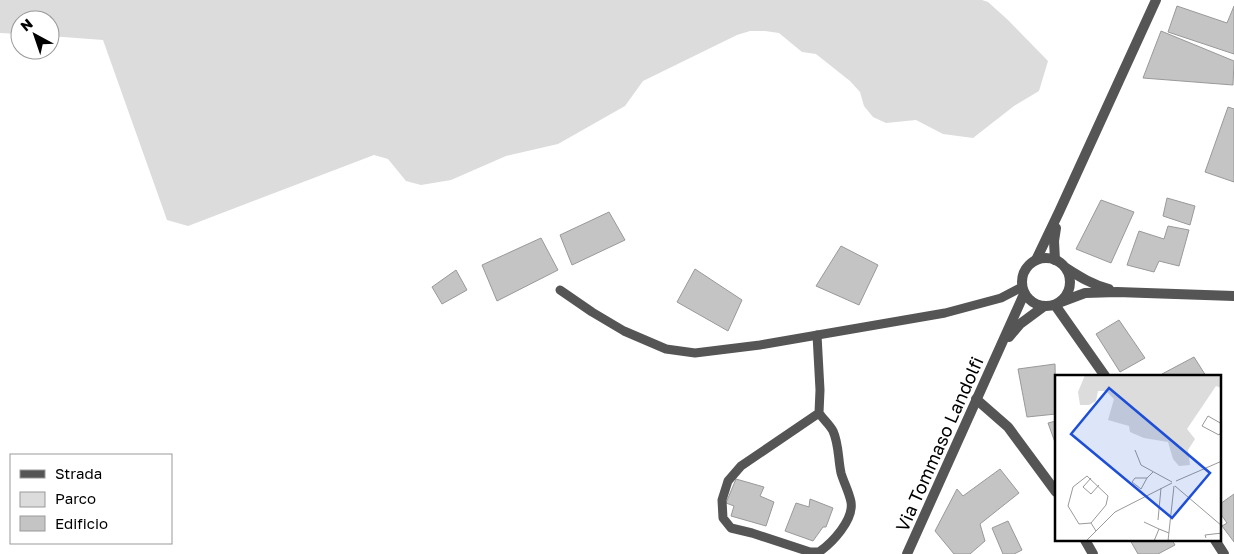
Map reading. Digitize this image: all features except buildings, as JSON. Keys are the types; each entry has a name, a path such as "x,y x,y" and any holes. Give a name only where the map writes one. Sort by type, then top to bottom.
{"street":[{"path":"1036,260 1156,0"},
{"path":"1054,260 1054,242 1059,212"},
{"path":"1117,292 1100,287 1080,277 1060,262 1044,258 1036,260 1029,265 1022,279 1023,290 1029,300 1043,307 1085,293 1117,292 1234,296"},
{"path":"1058,303 1068,293 1070,276 1066,268"},
{"name":"Via Tommaso Landolfi","path":"907,554 1000,348 1023,290"},
{"path":"1058,303 1104,375"},
{"name":"Via Tommaso Landolfi","path":"1000,348 1020,324 1043,307"},
{"path":"976,399 1008,427 1055,491"},
{"path":"1087,542 1093,554"},
{"path":"1216,542 1224,554"}],"lane":[{"path":"560,290 624,331 666,349 695,353 760,345 945,314 1023,290"},
{"path":"817,335 820,390 819,413 833,431 841,473 851,504 849,517 831,542 819,552 810,552 731,528 723,518 722,500 728,481 741,466 819,413"}],"green space":[{"path":"0,0 982,0 988,2 1008,20 1048,61 1039,91 1014,106 973,138 943,134 916,120 886,123 873,117 864,106 860,92 850,81 816,54 802,52 779,33 750,31 737,35 643,81 625,106 558,144 506,156 451,180 421,185 406,181 388,159 374,155 188,226 167,220 103,40 60,37 60,10 10,10 10,34 0,33"}]}
